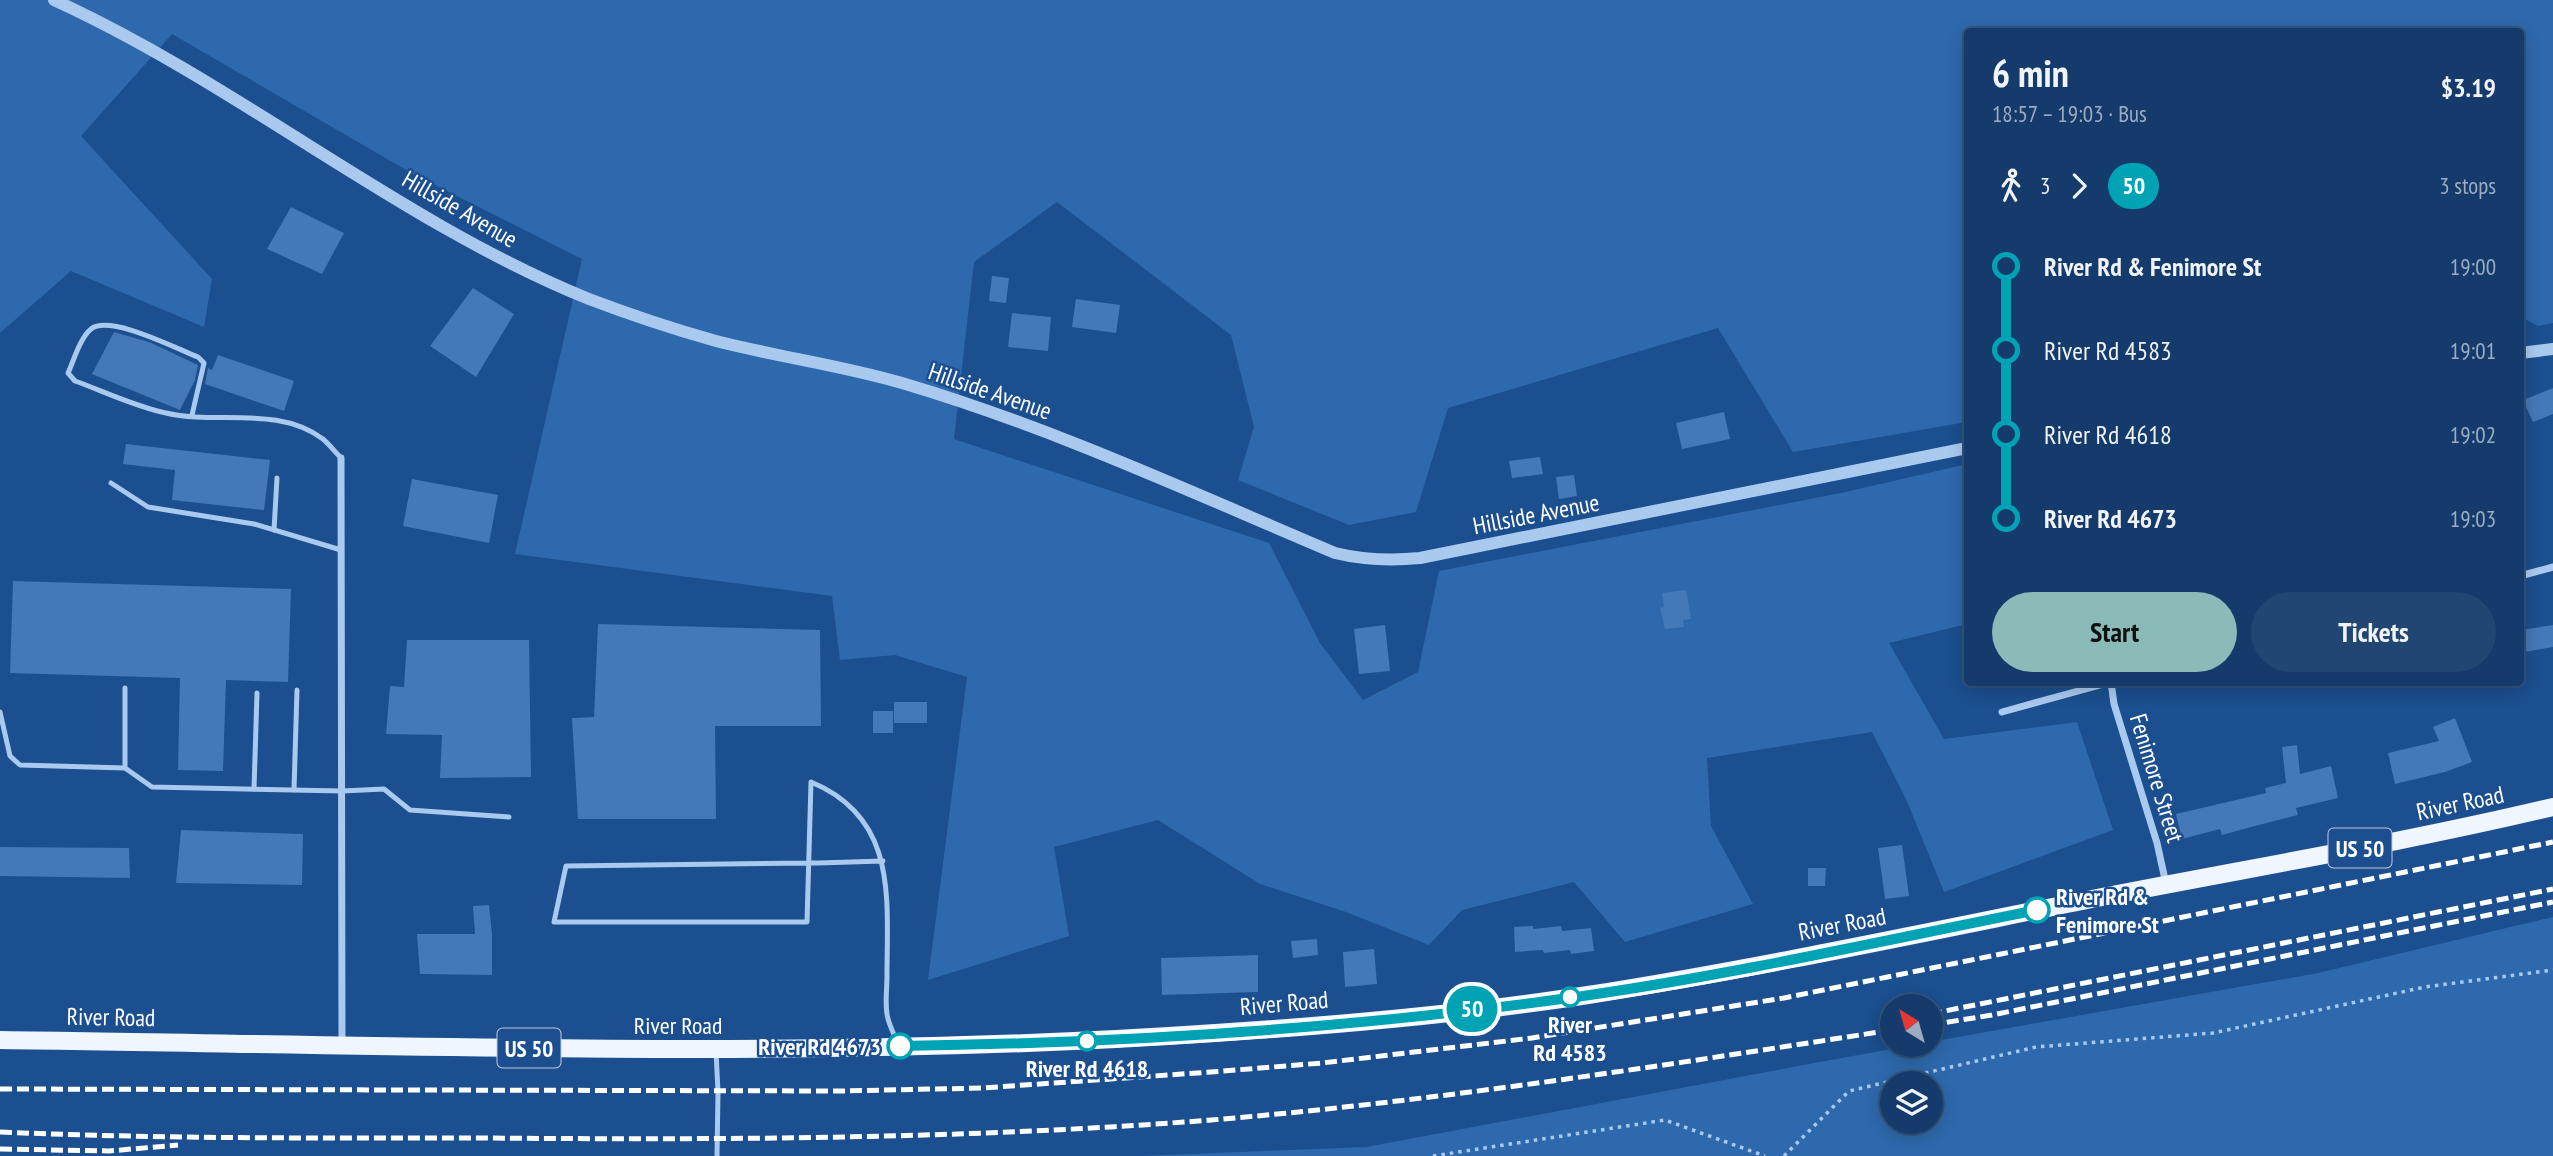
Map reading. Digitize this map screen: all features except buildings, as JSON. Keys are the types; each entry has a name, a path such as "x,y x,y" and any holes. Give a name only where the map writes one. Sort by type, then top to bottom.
{"main road":[{"name":"River Road","path":"0,1040 716,1050 1016,1045 1404,1018 1584,996 1773,963 2166,884 2434,834 2553,807"}],"street":[{"name":"Hillside Avenue","path":"54,0 164,56 450,230 514,265 588,298 718,341 900,382 1004,417 1335,553 1382,561 1420,558 1964,450"},
{"path":"2524,353 2553,349"},
{"path":"341,458 342,1044"},
{"path":"2524,575 2553,567"},
{"path":"2002,712 2096,686"},
{"name":"Fenimore Street","path":"2112,686 2114,705 2157,843 2166,884"}],"lane":[{"path":"192,415 204,363 198,357 121,326 98,325 88,331 68,373 75,381 166,414 266,418 298,426 323,439 341,458"},
{"path":"274,530 277,478"},
{"path":"111,483 148,507 254,524 341,550"},
{"path":"125,688 125,768"},
{"path":"294,790 297,690"},
{"path":"254,789 257,693"},
{"path":"0,712 10,756 20,765 125,768 152,787 342,791 384,789 410,810 509,817"},
{"path":"883,861 810,863 566,866 554,922 807,922 810,863 811,782 829,790 850,806 871,830 883,861 887,905 887,1015 900,1046"},
{"path":"716,1050 719,1092 717,1156"}],"path":[{"path":"1784,1156 1849,1091 2036,1046 2213,1032 2425,987 2553,970"},
{"path":"1433,1156 1665,1121 1765,1156"}],"shaded area":[{"path":"0,0 2553,0 2553,323 2538,326 2524,318 2524,28 1964,28 1964,423 1793,452 1718,328 1448,408 1416,512 1349,525 1238,480 1254,427 1231,335 1057,202 974,262 954,439 1269,543 1320,643 1363,700 1418,672 1439,571 1841,493 1964,465 1964,625 1889,643 1944,739 2077,722 2113,830 1944,892 1906,799 1872,732 1707,758 1711,826 1753,904 1625,942 1574,882 1462,910 1429,945 1346,912 1260,884 1158,820 1054,847 1069,936 928,980 967,677 895,655 840,660 832,596 515,554 582,259 413,174 172,34 81,136 212,279 204,327 71,271 0,333"},
{"path":"2553,917 2553,1156 1141,1156 1366,1147 1880,1051 1880,1057 1943,1057 1943,1040 2318,973"}],"railway":[{"path":"0,1089 842,1091 982,1088 1322,1063 1532,1038 1784,998 2553,842"},
{"path":"1943,1011 2553,889"},
{"path":"1943,1023 2553,902"},
{"path":"0,1132 243,1138 667,1139 1030,1131 1211,1120 1382,1103 1637,1069 1880,1032"},
{"path":"0,1149 109,1151 178,1145"}],"bus line":[{"name":"50","path":"900,1046 1016,1045 1404,1018 1584,996 1773,963 2037,910"}],"place":[{"name":"River Rd & Fenimore St","path":"2037,910"},
{"name":"River Rd 4583","path":"1570,997"},
{"name":"River Rd 4618","path":"1087,1041"},
{"name":"River Rd 4673","path":"900,1046"}]}
